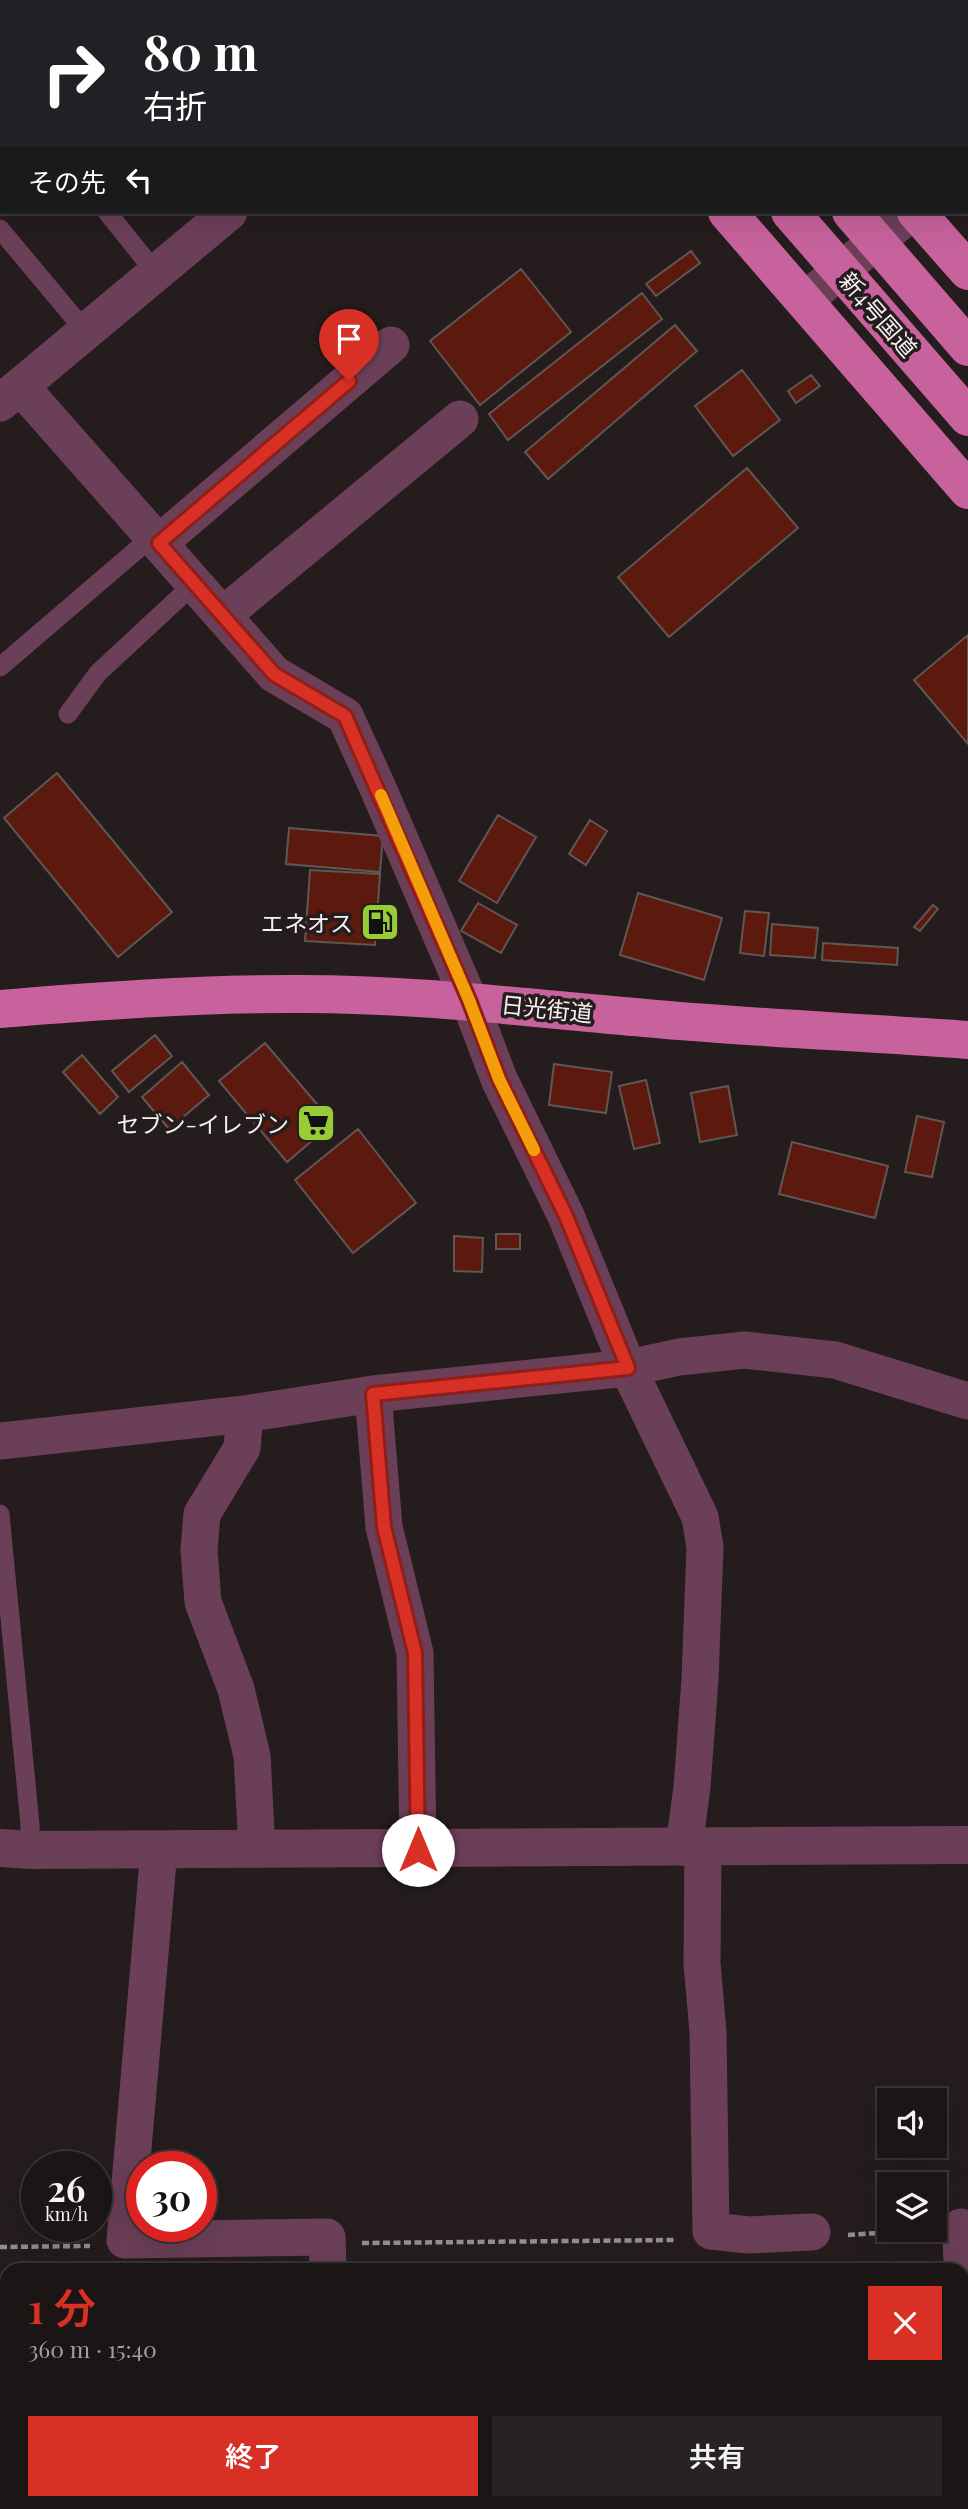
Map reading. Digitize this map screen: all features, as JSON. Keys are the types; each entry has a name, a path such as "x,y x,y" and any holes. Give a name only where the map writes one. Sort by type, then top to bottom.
{"highway":[{"path":"729,214 968,490"},
{"name":"新4号国道","path":"792,214 968,417"},
{"name":"新4号国道","path":"853,214 968,347"},
{"path":"916,214 968,271"},
{"name":"日光街道","path":"0,1009 83,1002 291,994 469,1000 647,1019 968,1040"}],"street":[{"path":"227,214 10,395 156,540 223,615 249,649 274,674 345,716 469,1000 499,1079 566,1216 628,1368 700,1517 705,1547 692,1787 693,1848 708,2032 711,2231 749,2235 813,2232"},
{"path":"805,300 912,214"},
{"path":"156,540 391,345"},
{"path":"223,615 460,419"},
{"path":"0,1441 246,1414 373,1394 628,1368 679,1357 732,1351 775,1352 835,1360 968,1401"},
{"path":"373,1394 384,1527 415,1653 418,1850"},
{"path":"246,1414 242,1448 202,1514 199,1550 203,1602 233,1679 252,1756 257,1849"},
{"path":"15,1849 418,1850 968,1845"},
{"path":"159,1850 125,2240 328,2254"}],"lane":[{"path":"109,214 156,273"},
{"path":"0,229 86,332"},
{"path":"0,667 156,540"},
{"path":"68,714 98,673 195,583"},
{"path":"0,1514 30,1825 15,1849"}],"path":[{"path":"328,2254 345,2243 702,2240 711,2231"},
{"path":"813,2232 820,2236 955,2252"},
{"path":"0,2247 107,2245 125,2240"}],"building":[{"path":"691,251 700,263 656,296 646,284"},
{"path":"521,269 571,332 480,405 430,341"},
{"path":"642,293 662,319 508,440 489,414"},
{"path":"675,325 697,351 548,479 525,452"},
{"path":"742,370 780,420 733,456 695,406"},
{"path":"811,375 820,386 796,403 788,391"},
{"path":"747,468 798,528 669,637 618,577"},
{"path":"968,635 968,744 914,680"},
{"path":"57,773 172,912 118,957 4,818"},
{"path":"498,815 536,837 497,903 459,881"},
{"path":"590,820 607,831 586,865 569,854"},
{"path":"289,828 383,836 380,872 286,864"},
{"path":"310,870 380,874 375,945 305,941"},
{"path":"638,893 722,918 704,980 620,955"},
{"path":"478,903 517,925 501,953 461,931"},
{"path":"933,905 938,909 920,931 914,927"},
{"path":"745,911 769,913 764,956 740,953"},
{"path":"772,924 818,928 815,958 770,955"},
{"path":"823,943 898,948 897,965 822,960"},
{"path":"155,1035 172,1056 129,1092 112,1071"},
{"path":"265,1043 333,1123 287,1162 219,1081"},
{"path":"82,1055 118,1097 100,1114 63,1072"},
{"path":"182,1062 209,1095 169,1129 142,1097"},
{"path":"554,1064 612,1072 606,1113 549,1105"},
{"path":"646,1080 660,1143 634,1149 619,1086"},
{"path":"728,1086 737,1135 700,1142 691,1093"},
{"path":"917,1116 944,1122 932,1177 905,1172"},
{"path":"358,1129 416,1203 353,1253 295,1180"},
{"path":"792,1142 888,1166 875,1218 779,1194"},
{"path":"496,1234 520,1234 520,1249 496,1249"},
{"path":"454,1236 483,1238 482,1272 454,1271"}],"slow traffic":[{"path":"381,795 469,1000 499,1079 534,1150"}],"place":[{"name":"エネオス","path":"380,922"},
{"name":"セブン-イレブン","path":"316,1123"}],"route":[{"path":"349,381 159,543 223,615 249,649 274,674 345,716 469,1000 499,1079 566,1216 628,1368 373,1394 384,1527 415,1653 418,1850"}]}
